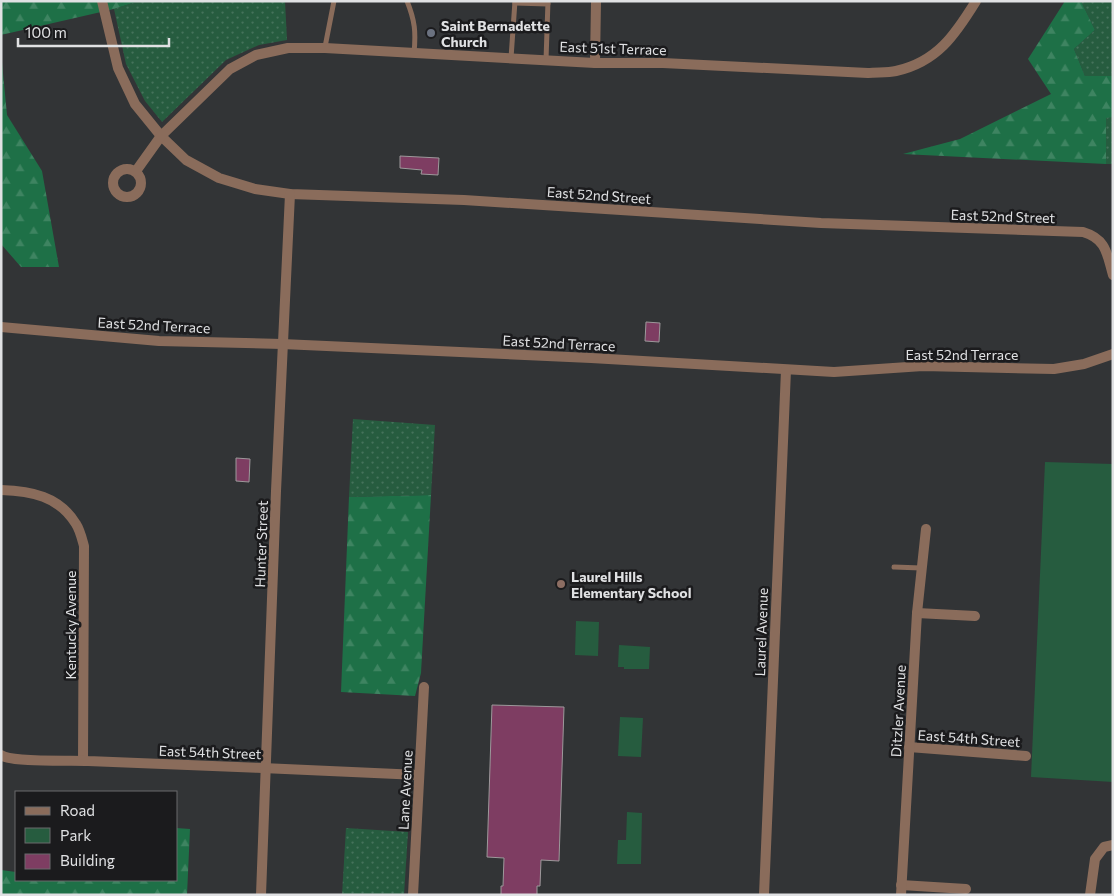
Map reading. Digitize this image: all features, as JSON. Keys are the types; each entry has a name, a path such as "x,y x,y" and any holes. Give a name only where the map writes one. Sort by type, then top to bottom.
{"street":[{"name":"East 52nd Street","path":"102,1 118,68 135,104 161,136 186,160 219,178 255,189 290,194 464,200 822,222 1083,232 1094,236 1105,247 1113,275"},
{"path":"595,63 596,1"},
{"name":"East 51st Terrace","path":"161,136 230,69 256,55 288,48 324,48 595,63 663,63 868,73 895,71 921,62 944,47 958,31 976,1"},
{"path":"136,171 161,136"},
{"name":"Hunter Street","path":"261,895 282,344 290,194"},
{"name":"East 52nd Terrace","path":"1,326 159,341 282,344 591,358 834,372 923,366 1054,369 1084,364 1113,354"},
{"name":"Laurel Avenue","path":"764,895 786,370"},
{"name":"Kentucky Avenue","path":"1,490 24,491 43,495 62,507 77,525 84,546 83,760"},
{"name":"Ditzler Avenue","path":"901,890 917,613 926,529"},
{"path":"917,613 974,616"},
{"name":"Lane Avenue","path":"413,895 424,687"},
{"name":"East 54th Street","path":"909,747 1026,756"},
{"name":"East 54th Street","path":"2,758 419,775"},
{"path":"1090,895 1095,859 1108,846"},
{"path":"901,890 966,889"}],"lane":[{"path":"324,48 334,1"},
{"path":"407,1 416,30 414,53"},
{"path":"511,58 515,2 548,3 546,60"},
{"path":"894,567 922,568"}],"green space":[{"path":"1,1 139,1 114,9 1,35"},
{"path":"139,1 285,1 287,40 259,45 226,60 162,122 145,101 126,64 114,9"},
{"path":"1065,1 1081,1 1095,30 1074,49 1085,76 1113,76 1113,117 1106,118 1106,164 903,154 960,139 1051,94 1028,59"},
{"path":"1081,1 1113,1 1113,76 1085,76 1074,49 1095,30"},
{"path":"1,52 7,115 42,171 59,267 21,267 1,244"},
{"path":"1106,117 1113,117 1113,164 1106,164"},
{"path":"353,419 435,425 431,495 349,497"},
{"path":"1045,462 1113,464 1113,782 1031,777"},
{"path":"431,495 421,673 415,696 341,692 349,497"},
{"path":"576,621 599,622 598,656 575,655"},
{"path":"619,645 650,647 649,669 624,669 624,667 618,667"},
{"path":"620,717 643,718 641,757 618,756"},
{"path":"627,812 642,813 641,864 617,864 618,840 626,840"},
{"path":"178,828 190,829 187,895 1,895 1,870 15,872 15,881 178,881"},
{"path":"346,828 408,832 404,895 342,895"}],"building":[{"path":"400,156 439,158 438,175 421,174 422,170 400,168"},
{"path":"646,322 660,323 659,342 645,341"},
{"path":"236,458 250,459 249,482 236,481"},
{"path":"492,705 564,707 559,861 541,860 540,886 537,886 537,895 501,895 504,858 487,857"}],"place":[{"name":"Saint Bernadette Church","path":"431,33"},
{"name":"Laurel Hills Elementary School","path":"561,584"}]}
